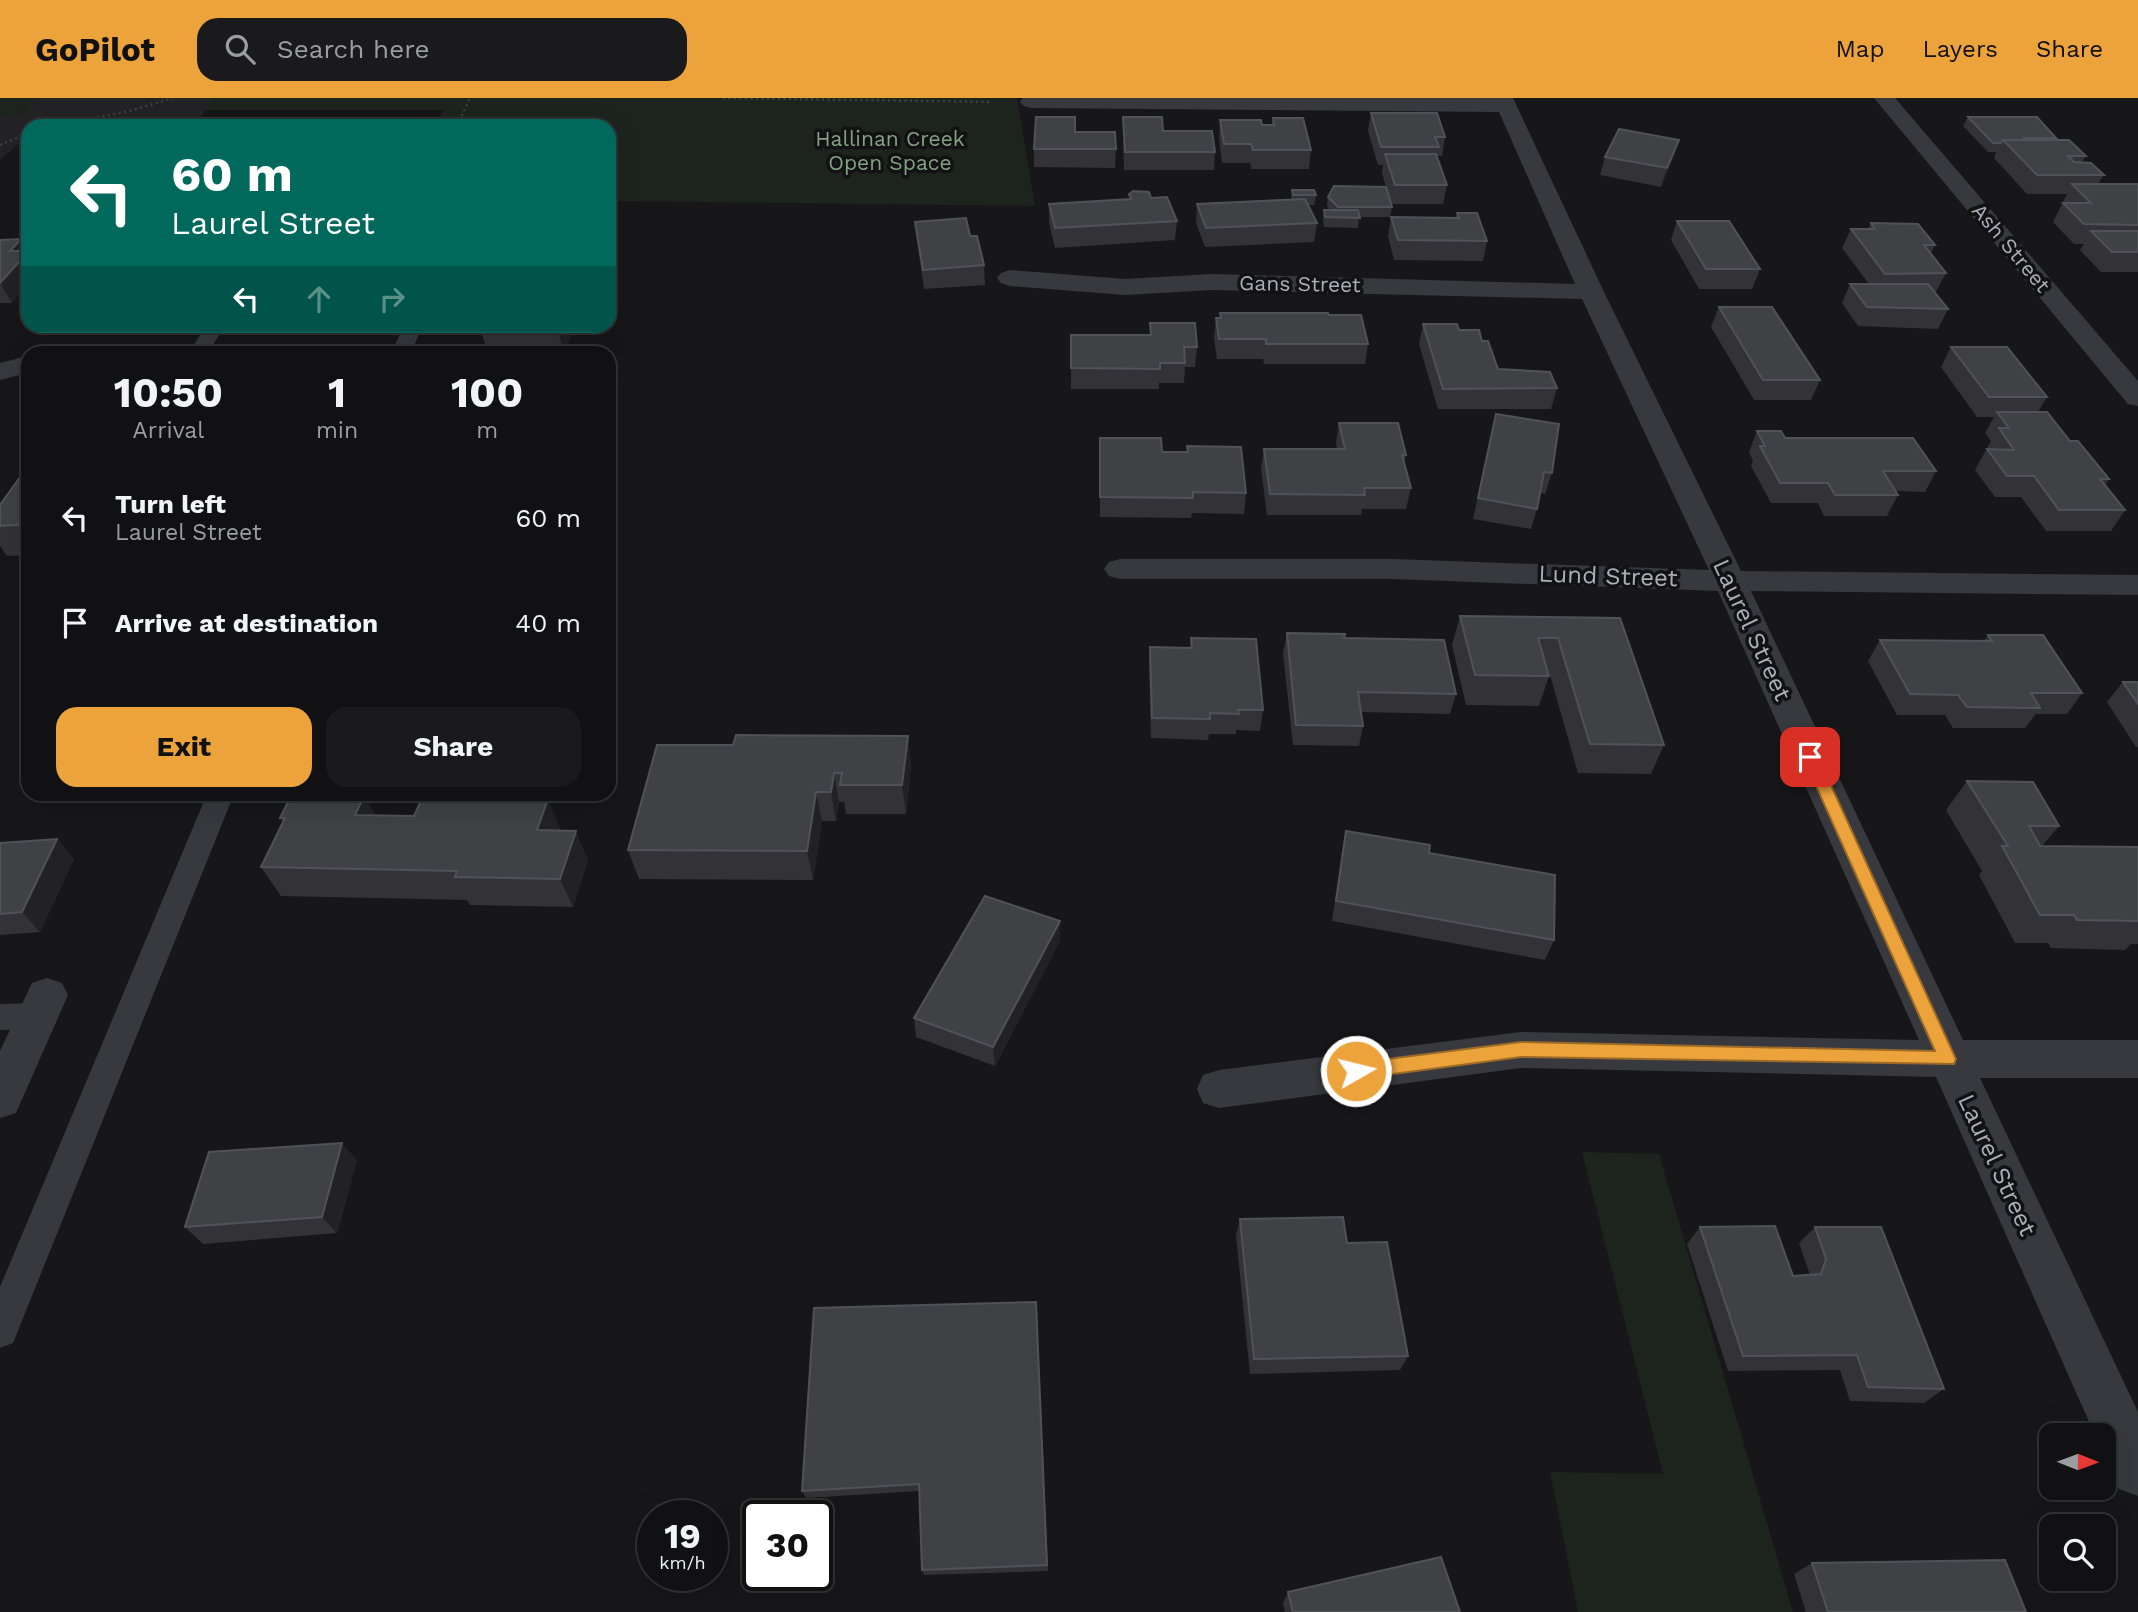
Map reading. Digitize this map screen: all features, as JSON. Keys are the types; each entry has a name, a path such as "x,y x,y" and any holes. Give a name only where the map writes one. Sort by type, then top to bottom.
{"street":[{"name":"Ash Street","path":"1884,98 2138,398"},
{"path":"1031,102 1505,102"},
{"name":"Laurel Street","path":"1505,102 1591,292 1730,580 1947,1059 2138,1470"},
{"name":"Gans Street","path":"1010,278 1125,287 1212,282 1591,292"},
{"path":"0,372 21,366"},
{"name":"Lund Street","path":"1120,569 1393,569 1730,580 2138,585"},
{"path":"0,1099 28,1009"},
{"path":"1219,1089 1521,1050 1947,1059 2138,1059"}],"lane":[{"path":"0,1330 218,801"}],"path":[{"path":"89,119 130,111 173,98"},
{"path":"460,119 470,98"},
{"path":"723,98 1031,102"},
{"path":"0,145 21,136"}],"shaded area":[{"path":"0,98 215,98 198,119 21,119 21,142 0,160"}],"green space":[{"path":"0,98 37,98 20,117 0,117"},
{"name":"Hallinan Creek Open Space","path":"215,98 1017,98 1035,206 616,201 616,119 440,119 443,110 205,110"},
{"path":"1582,1152 1659,1154 1793,1612 1578,1612 1550,1472 1663,1474"}],"building":[{"path":"1371,113 1437,113 1445,137 1435,137 1439,147 1381,147"},
{"path":"1036,117 1075,117 1075,132 1115,132 1116,149 1034,149"},
{"path":"1123,117 1162,117 1163,131 1212,131 1215,152 1125,152"},
{"path":"1968,117 2037,117 2056,138 2024,138 2026,140 1993,143"},
{"path":"1273,118 1303,118 1311,150 1253,150 1251,144 1224,144 1220,120 1261,120 1262,125 1274,125"},
{"path":"1619,129 1679,140 1667,168 1605,157"},
{"path":"2003,140 2069,140 2086,156 2068,156 2074,162 2091,163 2104,175 2037,175"},
{"path":"1385,154 1436,154 1447,185 1395,185"},
{"path":"2072,184 2138,184 2138,225 2084,224 2063,203 2091,203"},
{"path":"1334,186 1386,187 1392,207 1338,207 1328,197"},
{"path":"1292,190 1314,190 1316,195 1293,195"},
{"path":"1133,191 1149,192 1151,198 1167,197 1177,221 1055,228 1049,204 1131,199 1129,194"},
{"path":"1305,199 1317,223 1206,228 1197,204"},
{"path":"1324,210 1358,210 1360,218 1325,217"},
{"path":"1457,213 1477,213 1487,241 1398,240 1391,217 1459,218"},
{"path":"966,218 970,236 977,236 984,265 923,270 915,222"},
{"path":"1677,221 1729,221 1760,269 1706,269"},
{"path":"1871,223 1918,224 1935,245 1924,245 1946,273 1885,274 1851,229 1875,229"},
{"path":"2091,231 2138,231 2138,252 2112,252"},
{"path":"21,239 10,251 21,251 21,260 0,283 0,240"},
{"path":"1850,284 1928,284 1948,309 1867,307"},
{"path":"1719,307 1772,307 1820,380 1763,380"},
{"path":"1220,313 1361,315 1368,344 1266,344 1266,339 1219,339 1216,318 1221,318"},
{"path":"1150,323 1195,323 1197,347 1184,347 1185,363 1160,363 1160,369 1071,368 1071,335 1151,335"},
{"path":"1423,324 1457,324 1459,330 1479,330 1482,341 1488,341 1498,369 1550,372 1557,388 1443,389"},
{"path":"1951,347 2007,347 2047,397 1989,397"},
{"path":"1997,412 2047,412 2070,441 2078,441 2109,479 2100,479 2125,510 2059,510 2034,476 2007,476 1987,449 2014,450 1999,428 2009,428"},
{"path":"1496,414 1559,424 1552,473 1544,472 1537,509 1478,498"},
{"path":"1339,423 1398,423 1406,455 1402,455 1411,488 1364,488 1365,495 1270,494 1264,449 1345,449"},
{"path":"1757,431 1781,431 1785,438 1913,438 1936,471 1883,471 1898,495 1835,495 1828,483 1780,483 1760,446 1765,446"},
{"path":"1100,438 1161,438 1162,452 1188,452 1187,446 1241,447 1246,493 1193,492 1193,498 1100,497"},
{"path":"21,476 21,524 0,526 0,505"},
{"path":"1460,616 1620,618 1664,745 1590,744 1558,638 1538,638 1549,676 1475,675"},
{"path":"1287,633 1345,634 1344,638 1444,640 1456,694 1358,692 1363,726 1296,725"},
{"path":"1988,635 2043,635 2082,693 2031,693 2040,708 1967,707 1958,695 1910,694 1880,640 1992,641"},
{"path":"1191,638 1256,639 1263,710 1238,710 1239,714 1210,713 1210,719 1152,718 1150,647 1192,648"},
{"path":"2123,682 2138,682 2138,704"},
{"path":"736,735 908,736 902,785 840,785 842,773 834,773 831,792 816,792 807,851 628,850 657,745 733,745"},
{"path":"1967,781 2033,782 2059,826 2029,826 2040,846 2138,847 2138,921 2077,920 2074,915 2040,915 2002,846 2008,846"},
{"path":"288,801 362,801 355,815 414,816 421,801 547,801 537,830 576,831 560,879 455,877 457,871 261,867 285,818 280,818"},
{"path":"1346,831 1430,845 1429,853 1555,875 1554,940 1336,901"},
{"path":"57,839 22,912 0,914 0,843"},
{"path":"985,896 1060,921 993,1047 914,1018"},
{"path":"342,1143 322,1217 185,1227 209,1152"},
{"path":"1343,1217 1347,1243 1387,1242 1408,1356 1254,1359 1240,1219"},
{"path":"1775,1226 1793,1276 1821,1274 1826,1259 1815,1227 1881,1227 1944,1389 1868,1387 1857,1355 1743,1356 1700,1227"},
{"path":"1036,1302 1047,1565 922,1570 919,1484 802,1491 814,1308"},
{"path":"1441,1557 1460,1612 1293,1612 1288,1592"},
{"path":"2005,1560 2026,1612 1828,1612 1812,1563"}],"route":[{"path":"1356,1071 1521,1050 1947,1059 1810,757"}]}
